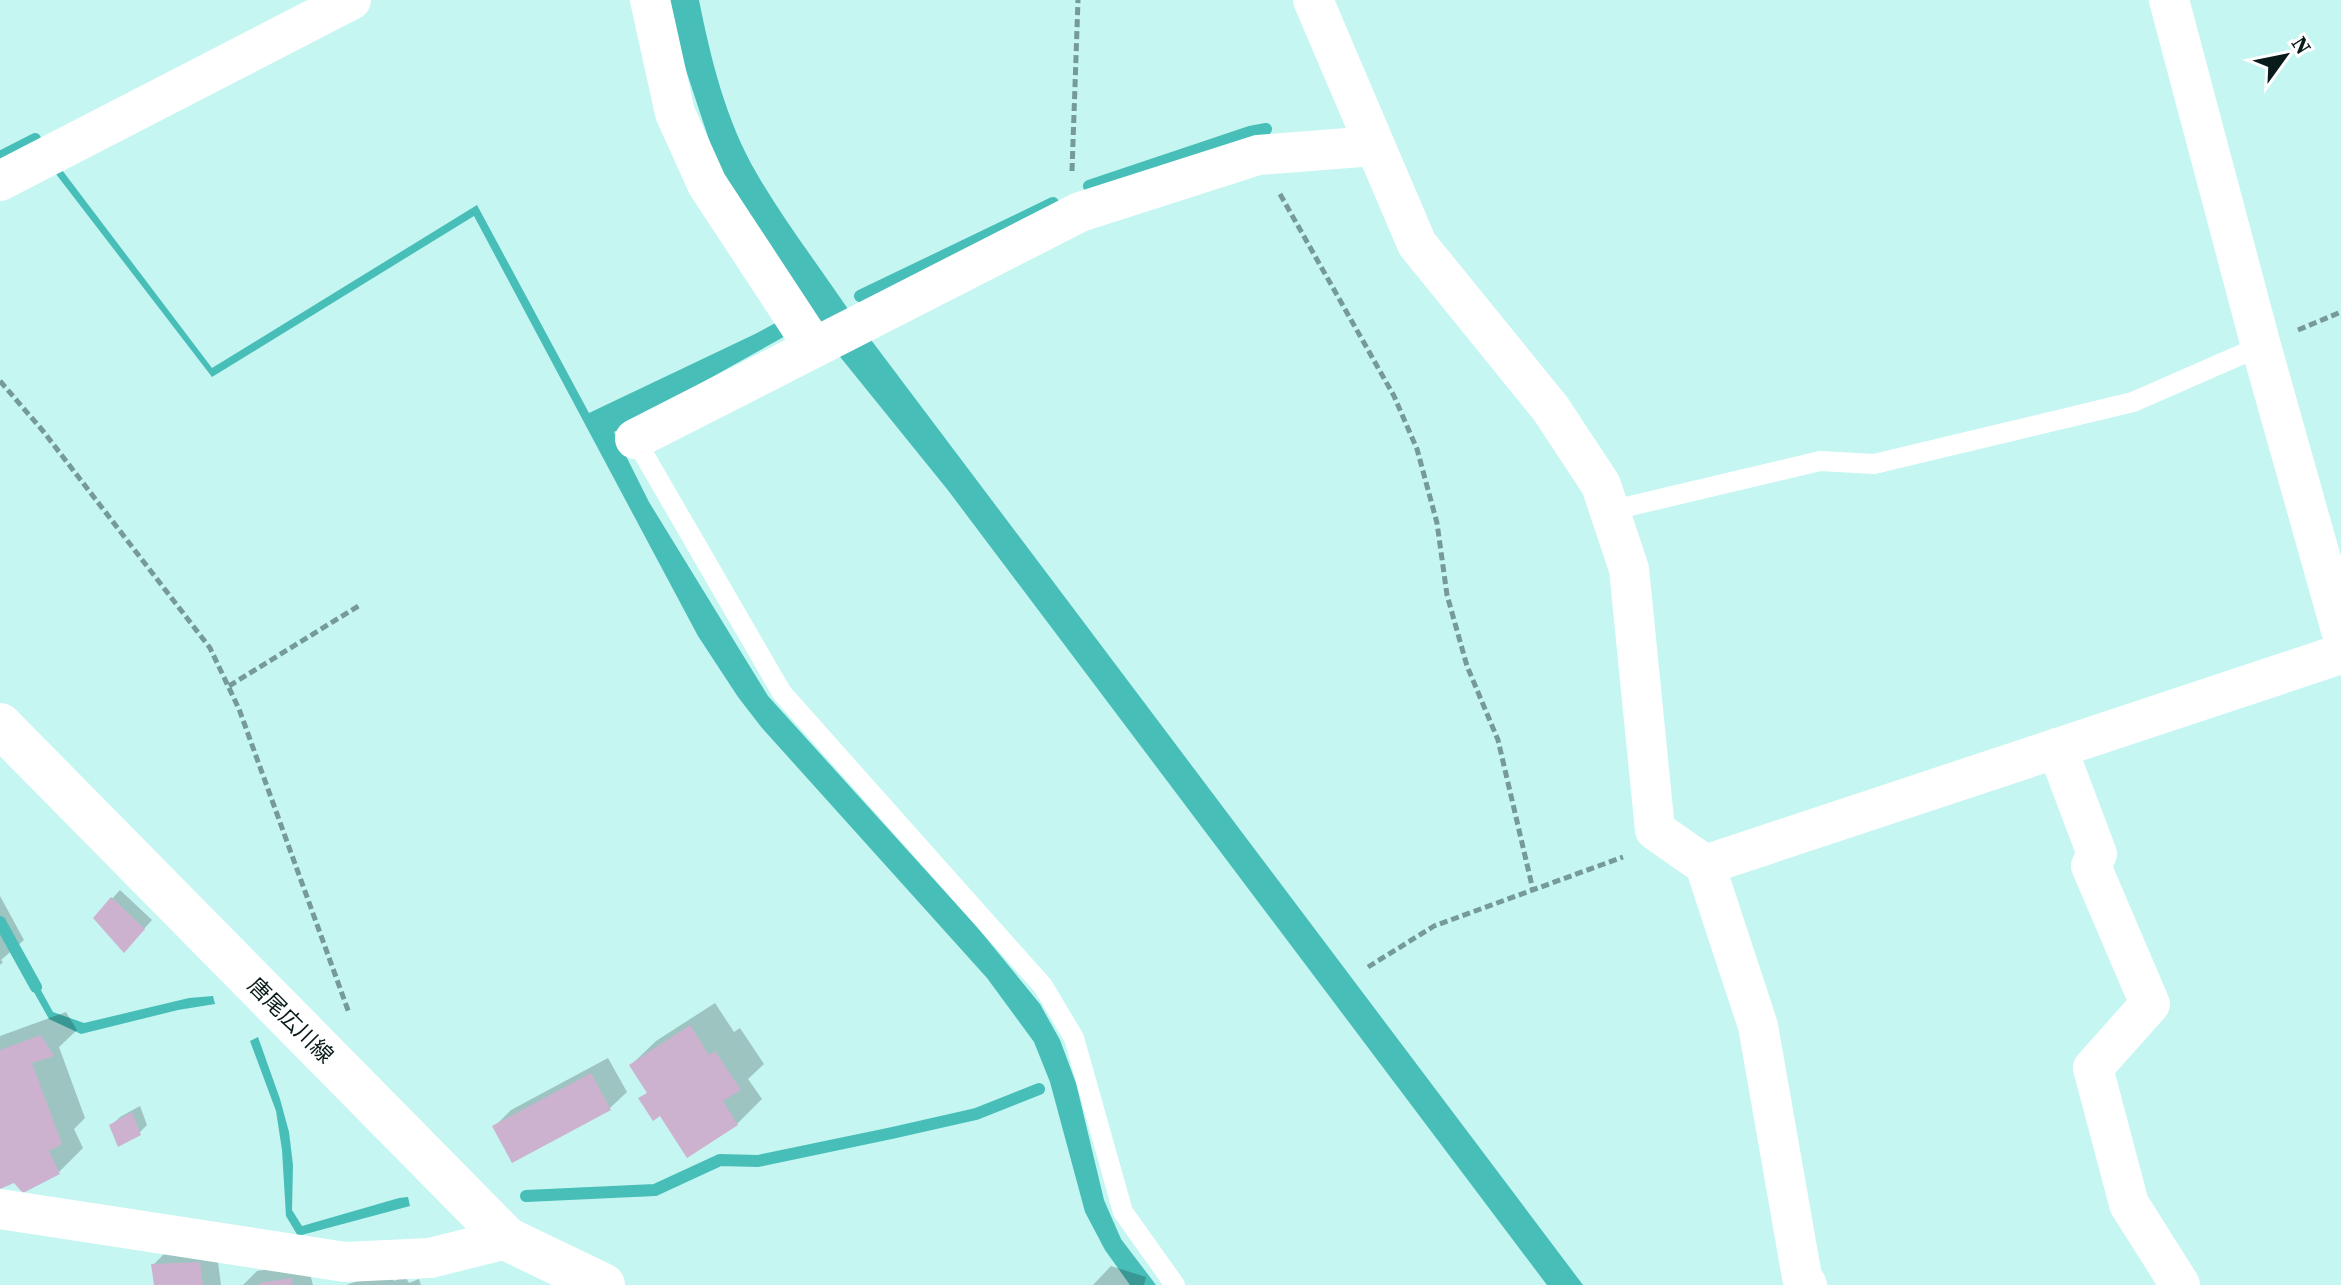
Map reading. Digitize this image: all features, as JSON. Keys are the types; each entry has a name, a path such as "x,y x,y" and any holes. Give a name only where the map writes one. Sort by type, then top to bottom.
{"main road":[{"name":"唐尾広川線","path":"0,725 507,1239 603,1285"}],"street":[{"path":"0,181 351,0"},
{"path":"650,0 675,113 707,184 819,345"},
{"path":"2169,0 2341,630"},
{"path":"1319,2 1374,146 1417,244 1551,409 1601,485 1629,569 1655,830 1705,865 1758,1026 1785,1193 1802,1277 1807,1285"},
{"path":"635,439 1080,212 1258,155 1374,146"},
{"path":"1705,865 2341,654"},
{"path":"2057,748 2097,854 2091,866 2150,1004 2093,1068 2129,1204 2180,1285"},
{"path":"0,1209 345,1262 430,1258 507,1239"}],"lane":[{"path":"1609,511 1820,461 1874,464 2133,402 2261,346"},
{"path":"635,439 782,693 1043,986 1074,1038 1123,1212 1175,1285"}],"path":[{"path":"1071,217 1078,0"},
{"path":"1258,155 1394,396 1417,449 1437,523 1447,595 1467,666 1498,740 1533,890"},
{"path":"0,381 43,431 210,648 239,709 354,1026"},
{"path":"229,686 360,605"},
{"path":"1368,967 1434,926 1646,848 1663,835"}],"water":[{"path":"668,0 699,0 721,90 746,154 779,209 850,312 1583,1285 1547,1285 947,489 814,320 614,432 649,502 768,696 977,927 1040,1004 1060,1040 1076,1083 1104,1200 1121,1239 1156,1285 1130,1285 1105,1250 1085,1212 1050,1082 1034,1042 987,978 762,728 698,636 474,216 212,377 56,174 62,170 212,368 477,205 589,413 805,307 716,161 676,40"},
{"path":"32,974 53,1012 84,1023 189,998 213,996 215,1004 81,1034 49,1019 26,978"},
{"path":"258,1037 289,1132 293,1165 292,1210 302,1226 399,1198 408,1197 410,1206 298,1236 286,1216 276,1111 250,1041"}],"building":[{"path":"111,897 145,929 124,953 93,918"},
{"path":"690,1025 709,1055 715,1051 741,1090 723,1101 738,1125 687,1158 660,1116 653,1121 638,1098 647,1093 629,1065"},
{"path":"41,1035 54,1056 32,1063 62,1144 49,1151 60,1174 23,1193 14,1183 0,1189 0,1050"},
{"path":"591,1073 611,1110 512,1163 492,1126"},
{"path":"132,1112 141,1135 118,1147 109,1125"},
{"path":"200,1262 203,1285 154,1285 151,1264"},
{"path":"291,1278 293,1285 259,1285 259,1283"}],"waterway":[{"path":"1089,186 1266,129"},
{"path":"0,157 35,139"},
{"path":"860,296 1053,203"},
{"path":"0,922 36,987"},
{"path":"526,1196 655,1190 720,1160 758,1161 892,1133 976,1114 1039,1089"}]}
